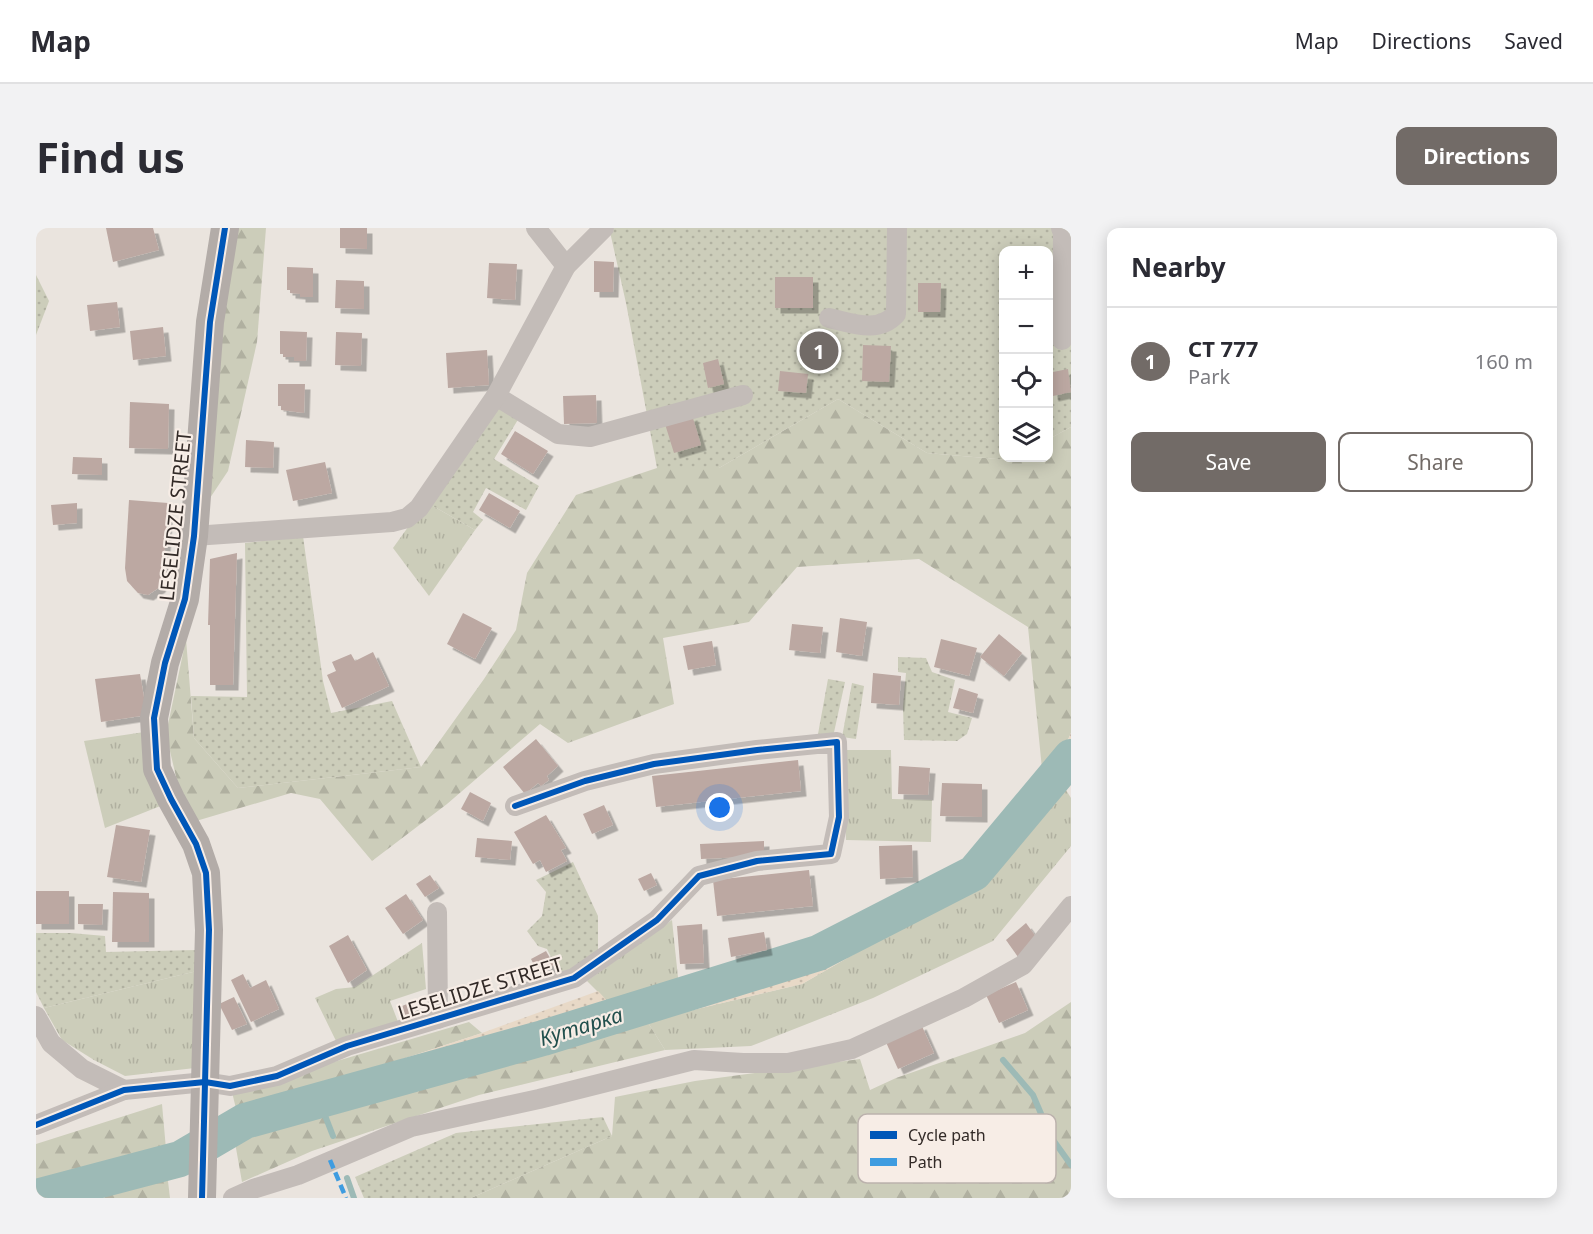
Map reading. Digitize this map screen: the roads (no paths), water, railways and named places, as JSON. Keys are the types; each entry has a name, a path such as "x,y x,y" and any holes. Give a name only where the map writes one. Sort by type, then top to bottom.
{"street":[{"name":"LESELIDZE STREET","path":"205,1094 209,930 206,873 196,844 157,769 154,718 165,663 185,599 194,536 210,322 225,228"},
{"path":"536,228 566,266"},
{"name":"LESELIDZE STREET","path":"194,536 392,522 407,518 419,508 496,396 566,266 604,228"},
{"path":"828,318 873,327 889,322 896,314 897,228"},
{"path":"1060,228 1063,233 1062,340"},
{"path":"496,396 558,434 590,437 742,395"},
{"name":"LESELIDZE STREET","path":"36,1125 124,1089 205,1094 277,1076 346,1046 574,978 657,920 699,876 757,861 831,854 839,817 837,742 654,764 585,781 515,806"},
{"path":"233,1198 253,1188 298,1175 411,1127 539,1099 694,1060 743,1064 788,1063 852,1049 964,998 1023,965 1071,906"},
{"path":"437,912 438,1018"},
{"path":"36,1016 51,1043 82,1069 124,1089"},
{"path":"202,1197 205,1094"}],"waterway":[{"name":"Кутарка","path":"36,1197 180,1159 245,1121 543,1038 818,953 974,873 1071,757"},
{"path":"1003,1060 1033,1095 1041,1114"},
{"path":"319,1100 333,1136"},
{"path":"1056,1144 1071,1165"},
{"path":"347,1178 354,1198"}],"place":[{"name":"СТ 777","path":"819,351"}]}
